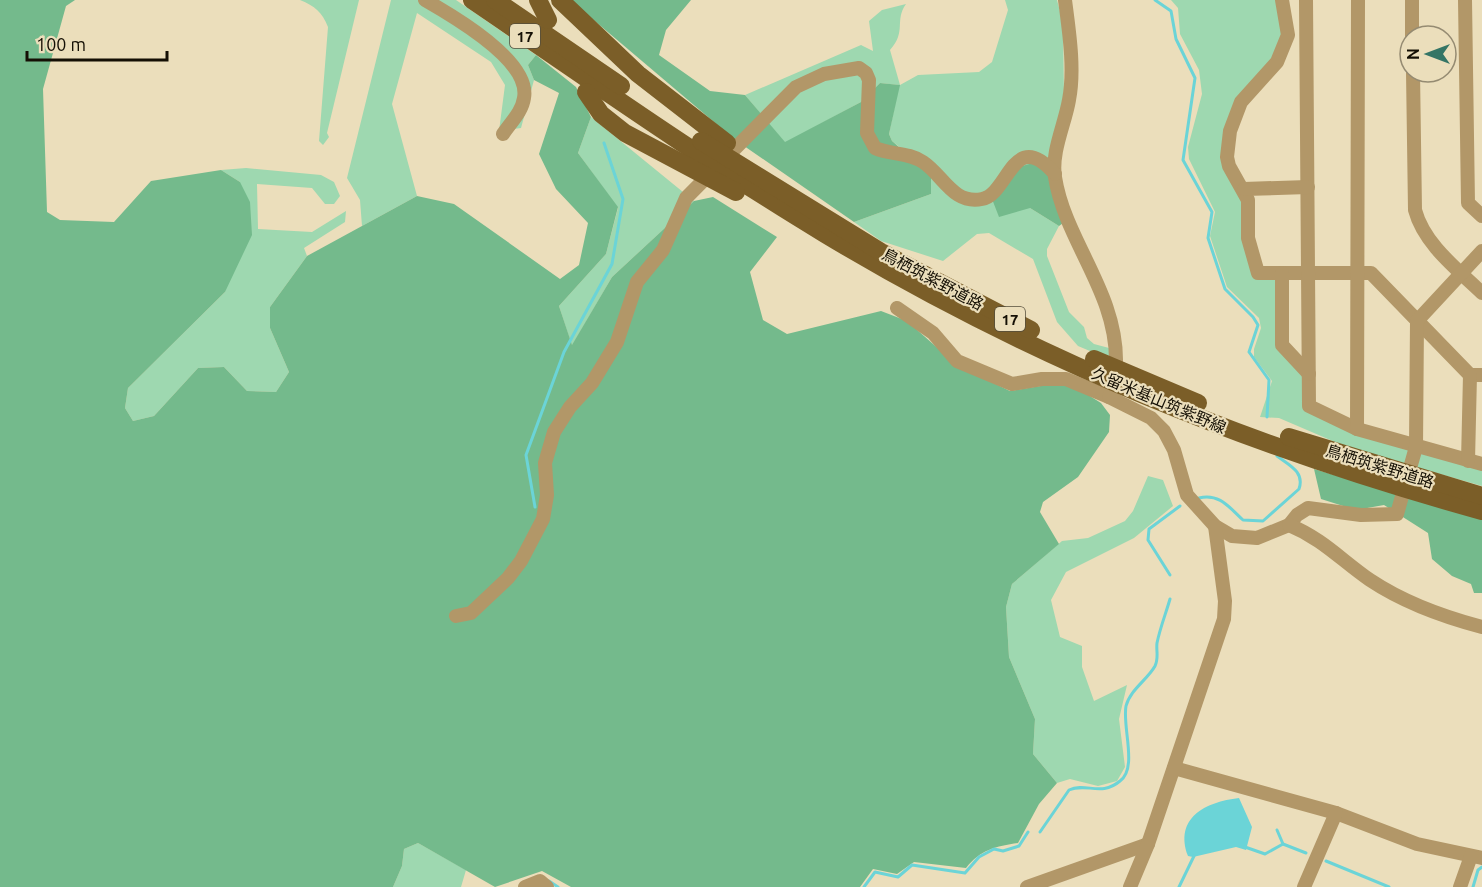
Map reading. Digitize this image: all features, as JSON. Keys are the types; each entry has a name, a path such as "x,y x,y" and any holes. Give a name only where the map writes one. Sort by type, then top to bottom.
{"main road":[{"name":"鳥栖筑紫野道路","path":"472,0 733,177 830,229 1075,352 1251,425 1407,476 1482,496"},
{"name":"鳥栖筑紫野道路","path":"495,0 830,229 852,250"},
{"name":"17","path":"538,0 548,20"},
{"name":"17","path":"560,0 638,74 830,229"},
{"name":"17","path":"586,92 601,114 625,133 767,209 830,229"},
{"name":"久留米基山筑紫野線","path":"852,250 995,326 1147,396 1324,463 1482,511"}],"street":[{"path":"425,0 505,55 518,70 525,95 521,110 503,134"},
{"path":"1054,174 1070,99 1070,62 1065,0"},
{"path":"1281,0 1287,35 1277,62 1241,102 1230,131 1229,166 1244,189 1248,200 1248,238 1258,273 1371,273 1417,321 1476,375 1468,461"},
{"path":"1306,0 1309,406 1357,429 1482,464"},
{"path":"1357,429 1358,0"},
{"path":"1412,0 1413,24"},
{"path":"1466,0 1468,203 1482,216"},
{"path":"1287,35 1306,35"},
{"path":"456,616 471,613 508,578 521,561 543,519 548,495 544,463 554,432 570,406 592,383 616,342 637,282 663,250 686,198 748,138 783,98 796,87 824,74 859,68 866,73 869,80 866,112 869,141 882,151 914,157 926,163 955,194 982,199 992,195 1013,164 1023,159 1035,158 1044,162 1054,174 1065,211 1111,317 1116,362"},
{"path":"1413,84 1415,210 1419,224 1426,236 1482,293"},
{"path":"1244,189 1308,187"},
{"path":"897,308 933,333 957,361 1012,384 1041,379 1066,379 1111,393 1151,418 1164,431 1173,450 1187,495 1215,526 1232,536 1247,540 1289,525 1297,515 1308,508 1361,515 1397,514 1416,447 1417,321 1482,252"},
{"path":"1282,273 1282,345 1309,374"},
{"path":"1289,525 1329,546 1371,581 1398,596 1440,614 1482,627"},
{"path":"1130,887 1148,844 1225,612 1215,526"},
{"path":"1174,768 1336,813 1418,844 1477,857 1460,887"},
{"path":"1304,887 1336,813"},
{"path":"1027,887 1148,844"},
{"path":"525,887 540,882 547,887"}],"green space":[{"path":"0,0 75,0 66,6 43,89 47,212 60,220 114,222 151,181 221,170 240,182 250,202 252,235 225,292 128,388 125,408 133,421 154,416 198,368 224,367 247,391 276,392 289,372 270,328 270,307 307,256 417,196 454,204 560,279 579,265 588,223 556,189 539,154 559,93 534,80 528,65 536,55 576,87 591,117 578,153 618,207 606,254 559,306 572,345 612,277 694,201 713,197 777,237 750,272 763,320 787,334 881,311 907,321 958,366 1010,391 1059,383 1085,393 1101,403 1110,415 1109,432 1078,477 1043,502 1040,512 1059,544 1012,584 1006,607 1009,657 1035,719 1033,754 1057,783 1039,804 1018,843 989,850 977,857 966,868 914,862 897,874 873,869 860,887 571,887 542,871 495,887 418,843 404,849 402,866 393,887 0,887"},
{"path":"300,0 359,0 327,133 329,137 323,145 319,141 328,27 317,10"},
{"path":"391,0 456,0 536,55 528,65 534,80 521,128 499,131 505,85 491,62 417,13 392,104 417,196 362,226 360,200 347,178"},
{"path":"570,0 691,0 666,30 659,55 710,91 745,95 785,142 861,102 880,83 900,85 889,134 892,141 931,175 931,194 854,222 734,139"},
{"path":"1005,0 1057,0 1063,23 1064,97 1050,175 1030,208 1059,226 1047,249 1047,256 1069,312 1084,327 1087,338 1094,344 1109,348 1109,359 1078,346 1057,322 1033,259 989,233 977,234 943,261 881,241 854,222 931,194 917,161 892,141 889,134 899,85 880,83 861,102 785,143 745,95 861,45 873,51 869,21 882,10 906,4 901,16 898,37 890,50 900,85 918,75 979,72 992,62 1008,10"},
{"path":"1171,0 1277,0 1283,37 1275,60 1239,101 1225,162 1246,200 1256,276 1281,276 1279,345 1305,375 1304,407 1482,469 1482,486 1349,448 1279,418 1260,417 1272,381 1254,357 1254,349 1261,328 1259,318 1227,287 1210,236 1215,212 1189,159 1188,147 1202,94 1199,70 1180,34 1178,8"},
{"path":"591,117 694,201 612,277 572,346 559,306 606,254 618,208 578,153"},
{"path":"1033,163 1050,175 1066,221 1059,226 1030,208 999,217 992,199 1015,168"},
{"path":"246,168 321,175 334,182 340,196 334,204 325,204 312,188 257,184 258,229 312,232 346,211 345,222 304,248 307,256 270,307 270,328 289,372 276,392 247,391 224,367 198,368 154,416 133,421 125,408 128,388 225,292 240,182 221,170"},
{"path":"1314,469 1482,519 1482,593 1474,593 1471,584 1452,576 1432,559 1428,533 1384,505 1356,510 1321,499"},
{"path":"1148,476 1163,480 1173,506 1134,538 1066,572 1051,600 1060,637 1082,646 1082,667 1094,701 1127,685 1119,719 1125,767 1117,781 1098,786 1070,779 1057,783 1033,754 1035,719 1009,657 1006,607 1012,584 1062,541 1088,538 1125,521 1133,511"},
{"path":"418,843 466,870 461,887 393,887 402,866 404,849"}],"water":[{"path":"1239,798 1252,827 1246,850 1236,847 1193,857 1188,856 1185,831 1196,814 1215,803"}],"waterway":[{"path":"1155,0 1171,11 1176,39 1195,78 1183,160 1212,212 1208,238 1225,289 1258,325 1249,352 1269,380 1267,417"},
{"path":"535,507 526,455 564,352 612,264 623,199 604,143"},
{"path":"1199,498 1218,499 1243,520 1263,521 1299,489 1298,473 1277,456"},
{"path":"1170,575 1148,540 1149,529 1180,506"},
{"path":"1040,832 1069,790 1081,787 1106,788 1113,786 1125,775 1129,757 1126,706 1131,695 1155,666 1158,637 1170,599"},
{"path":"1277,830 1283,844 1306,853"},
{"path":"864,887 875,872 898,877 912,865 965,873 979,857 994,849 1003,851 1019,846 1028,832"},
{"path":"1245,847 1265,854 1283,844"},
{"path":"1179,887 1194,856"},
{"path":"1326,861 1389,887"},
{"path":"1473,887 1478,870 1482,867"},
{"path":"549,881 558,887"}]}
